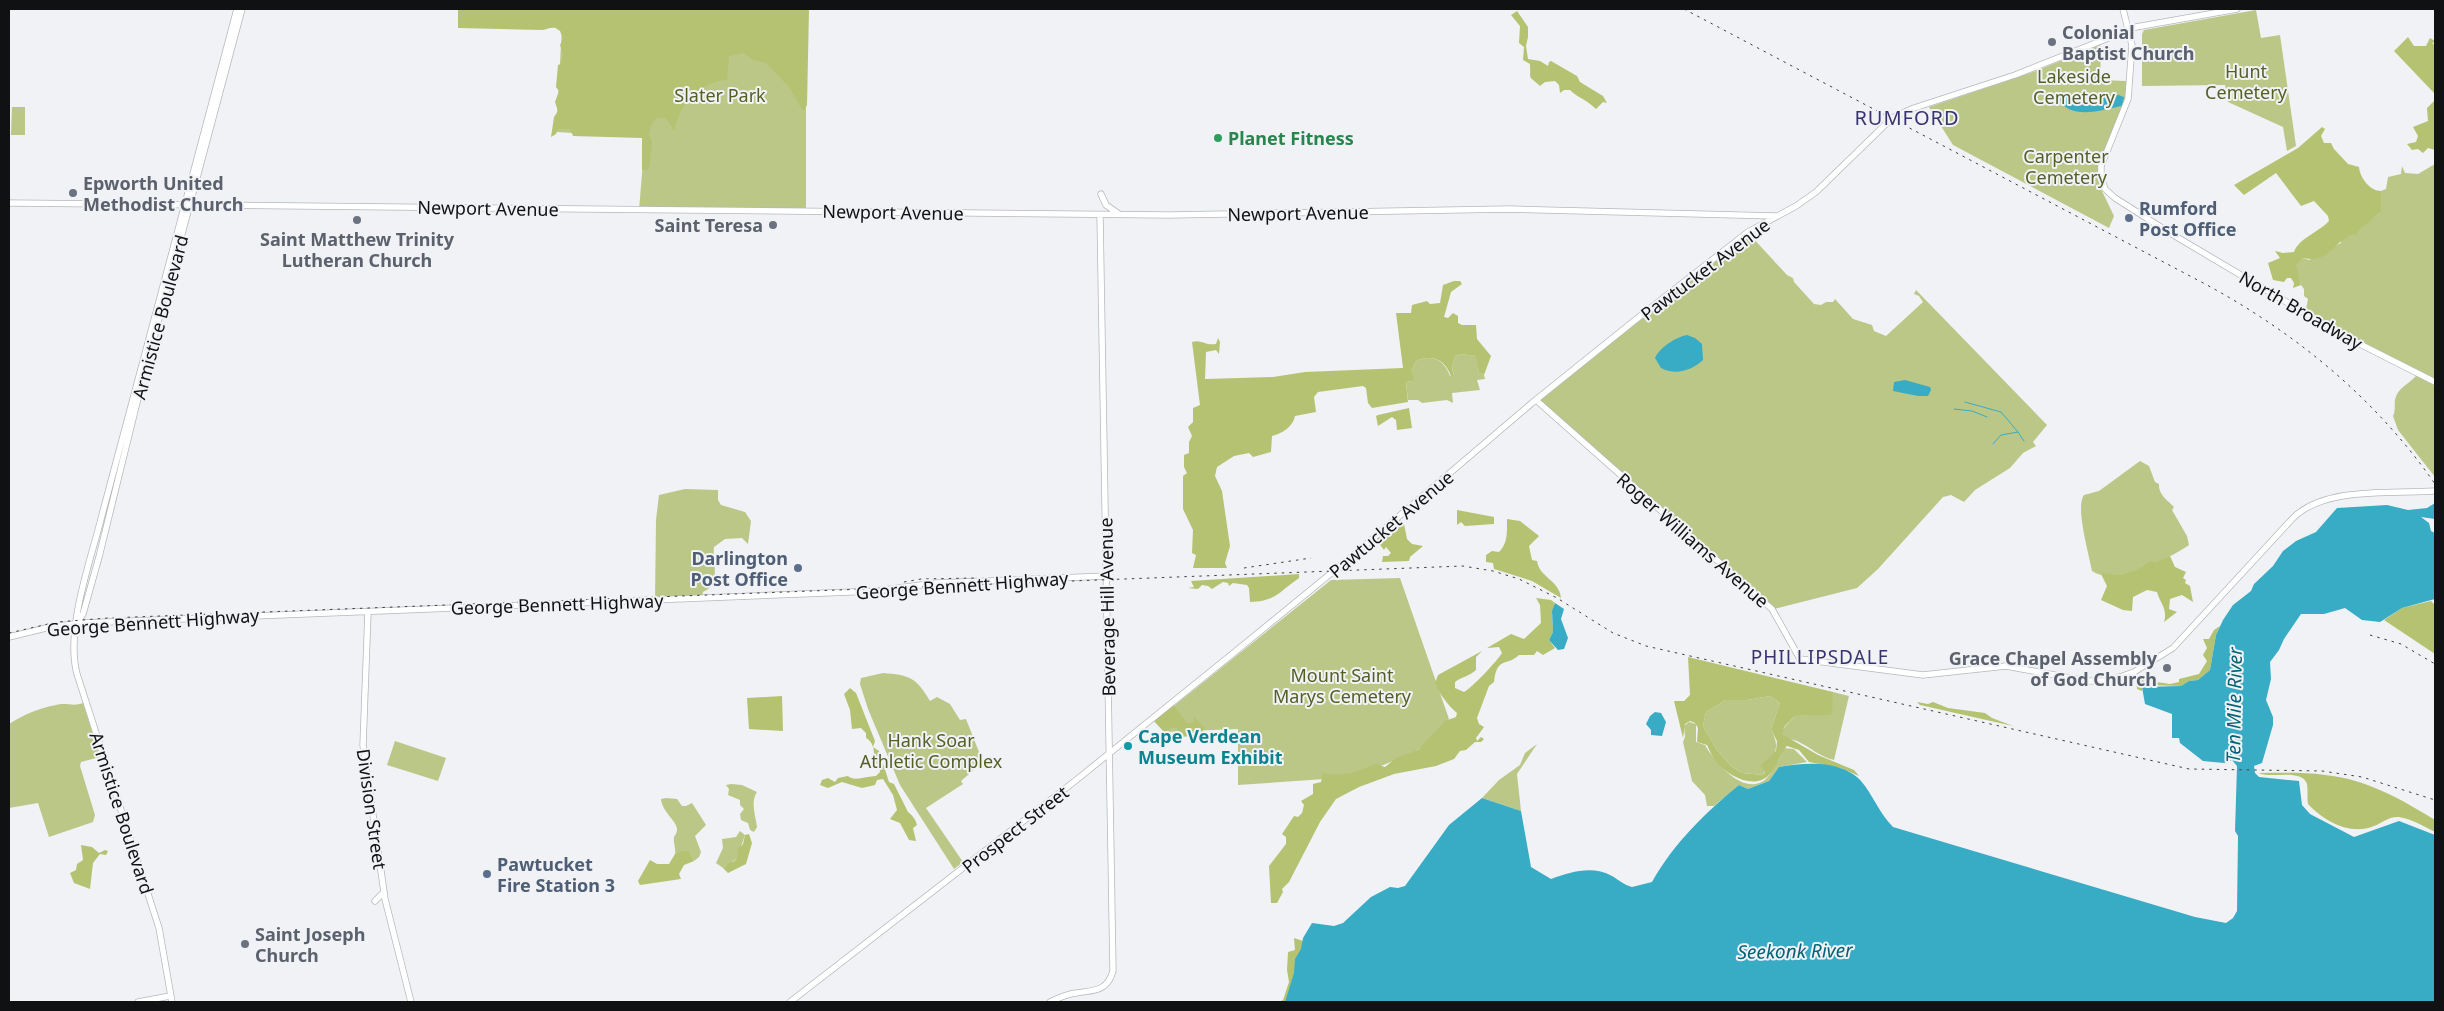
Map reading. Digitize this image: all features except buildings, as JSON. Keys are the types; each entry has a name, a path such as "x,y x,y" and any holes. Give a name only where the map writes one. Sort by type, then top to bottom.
{"main road":[{"name":"Armistice Boulevard","path":"188,205 237,9"},
{"name":"Armistice Boulevard","path":"171,999 159,928 76,668 73,646 76,624 102,514 242,9"},
{"name":"North Broadway","path":"2123,9 2132,45 2128,99 2125,112 2103,159 2101,178 2110,194 2170,233 2342,335 2435,382"},
{"name":"Pawtucket Avenue","path":"1236,651 1336,570 1536,400 1754,228 1798,205 1822,187 1896,116 1916,107 2010,77 2128,30 2145,25 2237,9"},
{"path":"1101,194 1110,208 1121,214"},
{"name":"Newport Avenue","path":"9,203 1100,215 1507,209 1776,216"},
{"path":"1751,214 1758,220 1754,228"},
{"name":"Beverage Hill Avenue","path":"1050,1002 1076,993 1095,992 1108,983 1113,971 1100,215"},
{"name":"Roger Williams Avenue","path":"1536,400 1772,609 1800,659 1904,674 1930,675 2006,666 2093,682 2108,681 2125,675 2173,648 2293,518 2303,510 2358,494 2407,490 2435,491"},
{"name":"George Bennett Highway","path":"9,637 76,624 876,592 936,583 1106,576"},
{"name":"Division Street","path":"368,612 363,744 384,892 411,1002"},
{"name":"Prospect Street","path":"790,1002 1099,762 1110,751 1236,651"},
{"path":"1110,739 1120,744"},
{"path":"1099,762 1106,764 1109,771"},
{"path":"375,901 384,892"},
{"path":"138,1002 171,999"}],"green space":[{"path":"458,9 809,9 807,105 804,111 802,110 790,88 766,63 753,60 744,53 729,56 727,80 707,85 692,96 685,104 674,131 666,118 657,118 652,123 649,134 652,142 649,167 648,170 642,170 642,138 573,136 570,129 558,129 556,134 551,137 554,117 558,111 555,102 559,91 556,87 558,65 561,64 563,54 560,45 563,39 560,31 554,27 543,30 458,28"},
{"name":"Slater Park","path":"806,9 806,211 639,210 645,137 556,132 562,28 460,26"},
{"name":"Hunt Cemetery","path":"2256,10 2261,38 2280,35 2296,146 2287,151 2283,127 2228,102 2225,85 2142,86 2142,34 2144,30"},
{"path":"1517,11 1528,27 1526,46 1528,59 1540,61 1548,66 1551,61 1577,76 1580,82 1603,96 1607,103 1603,102 1596,109 1570,90 1564,90 1560,93 1559,85 1555,81 1545,82 1540,86 1531,79 1530,64 1523,60 1524,47 1519,43 1520,26 1511,15"},
{"path":"2408,37 2414,46 2426,46 2430,38 2435,41 2432,44 2435,44 2435,94 2394,51"},
{"path":"2100,45 2101,80 2126,81 2126,96 2121,112 2098,165 2100,187 2114,216 2109,228 1953,145 1929,107 2033,72"},
{"path":"2435,95 2435,150 2428,148 2423,153 2418,149 2412,150 2407,144 2416,142 2418,136 2413,127 2428,121 2427,108 2434,101"},
{"path":"12,107 25,107 25,135 11,135"},
{"path":"2322,127 2325,129 2321,136 2324,143 2331,143 2348,164 2359,167 2369,186 2381,191 2381,212 2360,229 2357,234 2350,235 2328,253 2313,259 2303,258 2296,265 2301,285 2293,288 2294,283 2291,278 2287,278 2284,282 2273,280 2268,263 2280,258 2275,251 2283,253 2294,252 2300,243 2329,221 2328,216 2314,201 2301,206 2276,173 2244,195 2234,185 2298,148"},
{"path":"2435,164 2435,477 2398,430 2393,416 2396,396 2416,376 2416,372 2303,311 2306,309 2308,299 2304,296 2304,289 2295,265 2303,258 2309,260 2341,243 2341,240 2380,213 2381,191 2386,189 2388,177 2401,174 2402,166 2405,173 2418,174"},
{"path":"1750,232 1751,236 1787,275 1793,278 1794,282 1814,304 1821,305 1826,302 1833,302 1835,299 1853,319 1872,325 1874,331 1886,336 1923,302 1919,296 1914,294 1916,290 2047,425 2033,442 2036,446 2023,453 2010,468 1975,490 1964,502 1951,495 1943,497 1878,569 1857,588 1774,609 1537,400"},
{"path":"1460,281 1462,284 1451,292 1444,317 1448,318 1453,313 1458,316 1458,323 1462,325 1476,325 1477,339 1491,356 1484,375 1479,373 1476,356 1460,354 1455,356 1452,368 1454,376 1451,376 1442,362 1433,358 1416,361 1412,370 1414,381 1406,382 1408,402 1372,408 1368,403 1366,388 1363,386 1318,392 1314,397 1316,412 1295,416 1292,423 1286,429 1272,436 1271,452 1253,457 1249,453 1234,456 1217,467 1215,476 1222,491 1230,546 1225,563 1227,568 1193,568 1196,555 1192,553 1193,530 1183,509 1183,476 1187,473 1184,467 1184,455 1189,453 1189,442 1192,436 1188,427 1193,422 1193,408 1200,405 1192,342 1216,344 1218,338 1220,342 1219,354 1216,350 1206,352 1205,379 1273,377 1305,372 1403,368 1396,313 1411,313 1412,305 1427,301 1430,304 1440,303 1443,285"},
{"path":"1460,354 1477,356 1479,373 1484,375 1485,379 1477,380 1480,390 1452,393 1453,403 1447,400 1422,403 1418,400 1408,400 1406,382 1413,381 1412,370 1416,361 1433,358 1445,366 1450,376 1454,375 1452,368 1455,356"},
{"path":"1409,408 1412,428 1397,430 1396,420 1392,417 1378,426 1376,416"},
{"path":"2140,461 2149,466 2155,482 2159,484 2161,494 2174,507 2172,510 2187,536 2189,545 2155,564 2141,569 2114,576 2102,575 2092,571 2082,520 2081,510 2084,495 2099,491"},
{"path":"685,489 718,490 718,500 721,505 745,512 751,521 748,544 742,538 725,539 714,547 714,578 709,589 703,592 702,598 655,600 656,520 659,495"},
{"path":"1457,510 1494,517 1494,524 1465,526 1461,522 1457,525"},
{"path":"1398,518 1404,524 1407,539 1412,544 1423,546 1410,557 1409,561 1382,562 1383,556 1388,556 1391,553 1386,547 1384,550 1375,538"},
{"path":"1507,519 1520,521 1539,536 1529,546 1532,560 1537,561 1541,571 1557,587 1561,598 1532,581 1494,569 1493,563 1486,562 1486,555 1492,551 1499,552 1504,545"},
{"path":"2170,556 2175,567 2186,572 2183,578 2186,580 2185,583 2190,586 2193,602 2182,595 2170,599 2169,609 2177,612 2164,622 2165,613 2157,592 2147,590 2133,597 2132,611 2123,610 2101,600 2107,586 2101,574 2125,574 2139,569 2150,561 2156,562"},
{"path":"1299,574 1299,578 1277,595 1259,602 1250,602 1247,585 1233,583 1229,586 1228,583 1223,582 1212,589 1202,585 1198,589 1188,588 1194,587 1191,581"},
{"name":"Mount Saint Marys Cemetery","path":"1400,578 1449,719 1439,733 1415,752 1354,777 1238,785 1238,729 1165,732 1165,713 1331,580"},
{"path":"1536,598 1551,600 1555,603 1552,612 1553,632 1549,640 1555,648 1543,655 1537,651 1534,655 1519,655 1497,668 1494,682 1489,686 1477,718 1479,724 1484,727 1476,738 1477,741 1481,737 1484,739 1481,742 1475,742 1466,750 1460,751 1454,759 1436,766 1394,774 1359,787 1336,799 1320,822 1289,882 1282,889 1283,892 1277,903 1271,903 1269,866 1286,844 1286,837 1282,834 1294,816 1298,817 1302,813 1304,805 1301,801 1313,794 1313,784 1321,782 1323,773 1333,775 1352,773 1376,764 1385,767 1396,758 1418,750 1445,721 1456,717 1457,713 1444,700 1435,683 1438,675 1482,651 1476,657 1476,670 1455,682 1455,688 1464,692 1468,689 1485,674 1502,653 1499,647 1487,648 1511,634 1524,639 1541,623 1540,605"},
{"path":"2431,601 2435,605 2435,654 2384,620 2402,608"},
{"path":"2220,626 2216,635 2210,670 2198,680 2189,681 2181,686 2145,685 2142,687 2142,691 2137,689 2136,679 2170,684 2179,682 2179,679 2199,674 2207,661 2203,655 2207,648 2203,639 2209,639 2214,630"},
{"path":"1688,657 1833,692 1832,713 1830,715 1795,716 1784,727 1782,734 1818,755 1854,770 1859,776 1841,768 1809,762 1799,750 1787,746 1771,773 1765,778 1751,781 1736,777 1717,763 1707,745 1697,742 1698,728 1695,723 1690,721 1685,724 1683,738 1674,701 1684,701 1690,695","holes":["1770,696 1780,703 1771,729 1777,741 1776,751 1761,765 1765,772 1763,775 1742,773 1731,766 1717,750 1703,726 1706,712 1726,700 1747,700"]},
{"name":"Hank Soar Athletic Complex","path":"883,673 906,676 916,682 930,701 937,697 950,704 960,720 966,719 983,762 961,781 963,784 926,808 963,862 954,869 900,785 868,709 860,684 861,678"},
{"path":"850,688 856,693 875,741 873,747 866,738 866,733 861,728 852,729 850,710 844,694"},
{"path":"1833,692 1849,696 1834,760 1824,757 1802,743 1787,738 1782,734 1782,730 1795,716 1830,714"},
{"path":"782,696 783,731 749,729 747,698"},
{"path":"1770,696 1780,703 1771,729 1776,743 1775,752 1763,775 1742,773 1731,766 1717,750 1703,726 1706,712 1726,700 1747,700"},
{"path":"1917,702 1928,704 1933,702 1948,708 1985,713 1992,718 2013,726 1920,705"},
{"path":"83,703 100,757 81,762 80,766 95,815 93,822 49,837 38,803 9,808 9,724 43,708 60,704 76,705"},
{"path":"1172,703 1187,723 1193,723 1194,717 1205,728 1202,732 1203,735 1180,737 1177,728 1171,728 1164,732 1152,719"},
{"path":"1689,722 1696,724 1696,742 1705,745 1722,768 1739,781 1757,784 1766,779 1774,769 1784,748 1794,749 1807,762 1779,767 1769,781 1748,789 1739,785 1714,806 1707,806 1705,795 1692,781 1683,742 1685,737 1684,726"},
{"path":"395,741 446,758 438,781 387,765"},
{"path":"1537,744 1517,774 1521,811 1482,798 1499,780 1520,765 1525,753"},
{"path":"873,747 879,751 889,782 894,784 908,812 916,821 917,825 913,828 916,841 909,840 900,823 890,819 897,810 893,795 883,779 877,780 875,785 862,788 842,782 828,788 820,785 822,780 828,778 835,782 838,778 848,776 857,779 876,776 880,772 879,765 869,759 874,754"},
{"path":"2259,773 2317,774 2340,777 2369,785 2435,820 2435,832 2413,821 2399,817 2365,829 2347,828 2338,825 2322,816 2308,804 2307,784 2304,779 2292,775 2264,775"},
{"path":"726,785 742,785 757,792 754,805 757,827 754,832 750,830 748,823 741,820 740,814 744,809 740,805 740,800 728,795 729,789"},
{"path":"661,799 677,799 682,806 692,803 706,825 695,836 701,852 694,861 690,852 675,854 674,837 677,827 662,804"},
{"path":"740,831 745,835 737,858 732,862 730,861 723,868 716,863 723,848 722,839 736,837"},
{"path":"749,834 752,843 746,864 728,873 723,868 730,861 733,862 737,858 738,849 743,844 745,835"},
{"path":"81,845 92,847 99,853 105,850 108,851 106,855 100,854 93,863 90,889 74,883 70,873 76,870 77,864 83,860"},
{"path":"683,851 690,852 694,861 684,865 679,874 681,879 640,885 638,881 650,860 657,864 669,864 675,854"},
{"path":"1294,938 1306,942 1292,1002 1278,1002 1283,1000 1289,982 1287,970 1288,952 1295,950"}],"water":[{"path":"2060,94 2078,102 2113,94 2124,97 2122,106 2078,112 2070,110 2063,105 2058,98"},
{"path":"1687,335 1695,338 1702,344 1703,360 1694,367 1678,372 1661,368 1655,358 1657,354 1669,343"},
{"path":"1905,380 1930,387 1931,390 1928,396 1893,391 1894,382"},
{"path":"2435,503 2435,519 2421,517 2429,523 2431,531 2435,533 2435,599 2402,608 2380,622 2362,620 2345,608 2324,614 2301,614 2270,662 2271,679 2266,700 2273,717 2273,725 2262,763 2254,766 2255,773 2259,777 2299,781 2302,805 2310,814 2354,837 2399,821 2435,835 2435,1002 1285,1002 1294,973 1295,959 1301,949 1303,938 1312,923 1334,926 1343,923 1371,897 1390,887 1398,888 1405,886 1449,825 1482,798 1521,811 1531,867 1551,879 1574,872 1589,870 1612,876 1632,887 1652,882 1670,854 1691,829 1739,785 1748,789 1769,781 1779,767 1801,764 1825,764 1848,771 1857,777 1893,827 2195,917 2226,923 2233,918 2237,911 2238,836 2235,831 2237,766 2232,760 2224,763 2203,761 2180,743 2179,738 2172,738 2172,714 2145,704 2142,687 2181,686 2189,681 2198,680 2210,670 2216,635 2233,605 2251,591 2254,584 2273,566 2283,551 2296,541 2316,532 2337,508 2387,505 2408,510 2427,508"},
{"path":"1555,603 1564,609 1561,619 1568,638 1564,649 1558,650 1549,640 1553,632 1552,611"},
{"path":"1655,712 1661,713 1666,722 1662,736 1651,735 1651,730 1646,724 1650,716"}],"waterway":[{"path":"1965,402 2001,412 2018,432"},
{"path":"1954,409 1972,411 1987,417"},
{"path":"1993,444 2001,435 2018,432 2024,441"}],"railway":[{"path":"1684,9 2240,304 2303,347 2333,371 2387,424 2435,484"},
{"path":"1244,568 1311,558"},
{"path":"9,633 57,622 108,618 1463,566 1493,571 1519,579 1557,598 1613,633 1646,646 2189,769 2322,771 2362,777 2435,800"},
{"path":"904,582 921,579 974,578"},
{"path":"2370,635 2401,644 2435,664"}],"place":[{"name":"Colonial Baptist Church","path":"2052,42"},
{"name":"Planet Fitness","path":"1218,138"},
{"name":"Epworth United Methodist Church","path":"73,193"},
{"name":"Rumford Post Office","path":"2129,218"},
{"name":"Saint Matthew Trinity Lutheran Church","path":"357,220"},
{"name":"Saint Teresa","path":"773,225"},
{"name":"Darlington Post Office","path":"798,568"},
{"name":"Grace Chapel Assembly of God Church","path":"2167,668"},
{"name":"Cape Verdean Museum Exhibit","path":"1128,746"},
{"name":"Pawtucket Fire Station 3","path":"487,874"},
{"name":"Saint Joseph Church","path":"245,944"}],"district":[{"name":"RUMFORD","path":"1907,117"},
{"name":"PHILLIPSDALE","path":"1820,657"}],"park label":[{"name":"Lakeside Cemetery","path":"2074,86"},
{"name":"Carpenter Cemetery","path":"2066,166"}],"water label":[{"name":"Ten Mile River","path":"2234,705"},
{"name":"Seekonk River","path":"1795,951"}]}
